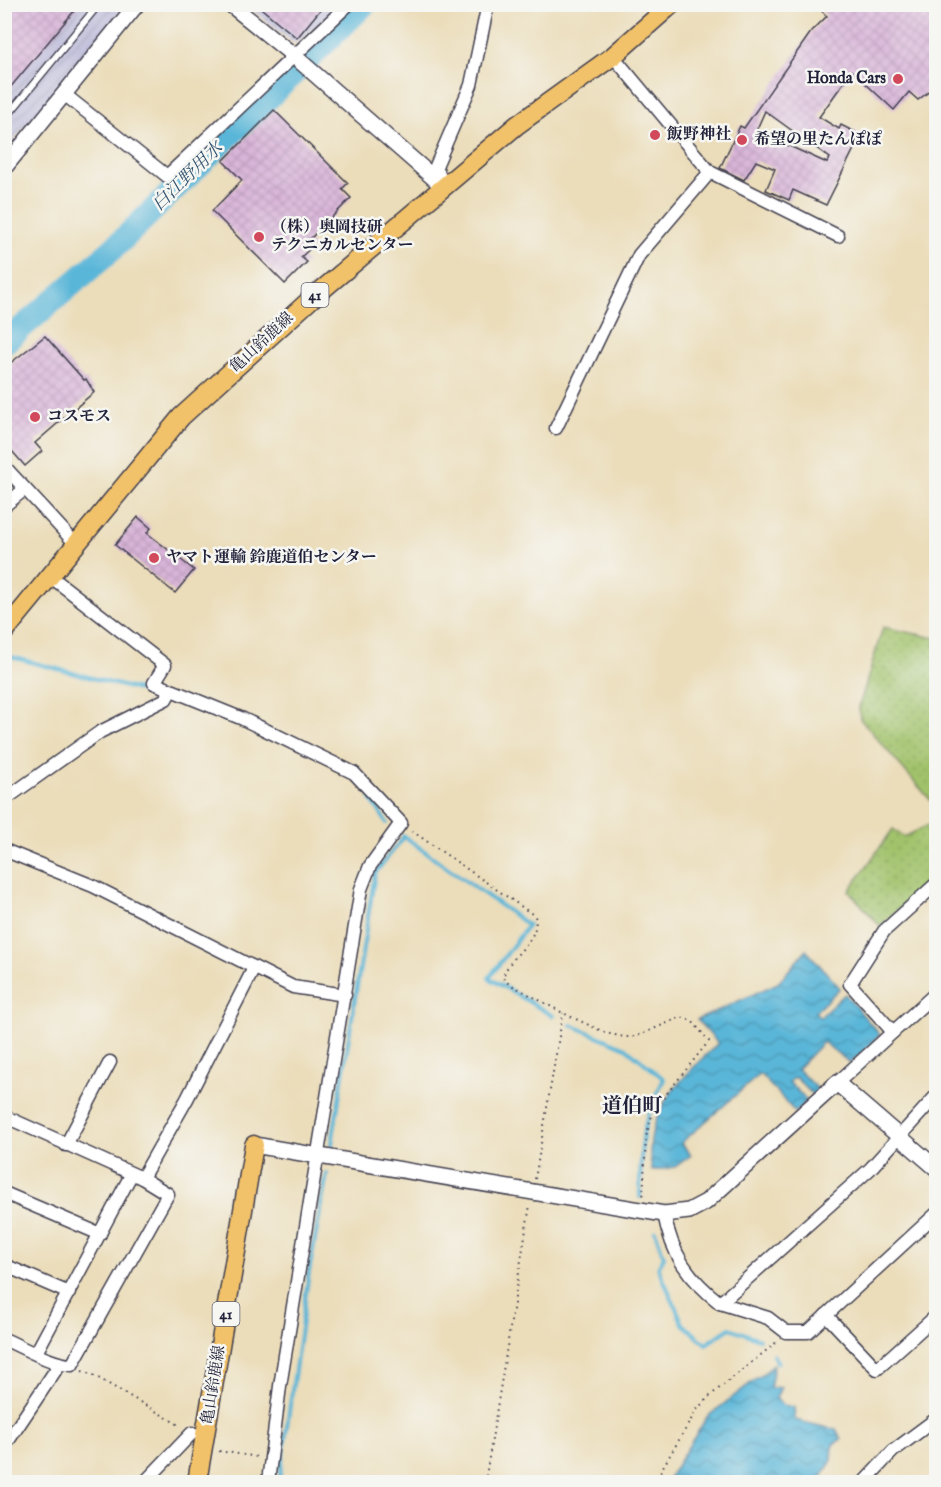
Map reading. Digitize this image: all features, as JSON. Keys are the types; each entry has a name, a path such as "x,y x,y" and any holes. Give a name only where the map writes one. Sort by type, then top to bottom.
{"main road":[{"name":"亀山鈴鹿線","path":"4,632 75,543 182,417 309,300 517,125 613,56 672,4"},
{"name":"亀山鈴鹿線","path":"197,1482 198,1437 254,1145"}],"street":[{"path":"4,168 137,4"},
{"path":"230,4 444,187"},
{"path":"64,93 167,176 299,61 349,4"},
{"path":"444,187 436,166 471,85 488,4"},
{"path":"613,56 710,172 838,236"},
{"path":"555,428 639,255 710,172"},
{"path":"4,466 75,543"},
{"path":"4,506 25,489"},
{"path":"50,576 165,665 154,683 170,692 198,699 243,719 354,772 401,823 364,875 268,1482"},
{"path":"4,800 99,732 166,699 170,692"},
{"path":"4,850 93,886 293,987 345,995"},
{"path":"893,1032 850,984 884,932 936,884"},
{"path":"36,1353 100,1234 187,1099 254,968"},
{"path":"254,1145 664,1214 689,1211 706,1202 936,993"},
{"path":"66,1145 110,1062"},
{"path":"837,1083 936,1168"},
{"path":"720,1303 870,1169 936,1096"},
{"path":"4,1116 168,1194 65,1365 4,1447"},
{"path":"4,1193 100,1234"},
{"path":"664,1214 667,1229 682,1266 697,1285 720,1303 768,1318 786,1332 808,1332 936,1214"},
{"path":"4,1265 69,1293"},
{"path":"826,1315 877,1369 936,1316"},
{"path":"4,1340 65,1365"},
{"path":"864,1482 893,1451 936,1419"},
{"path":"146,1482 198,1437"}],"lane":[{"path":"4,120 99,4"}],"path":[{"path":"401,823 535,916 537,923 533,936 505,969 503,978 513,987 606,1033 630,1038 681,1017 687,1018 709,1041 653,1111 646,1137 643,1194 645,1210"},
{"path":"484,1482 563,1013"},
{"path":"654,1482 698,1408 786,1332"},
{"path":"65,1365 150,1406 218,1451 271,1460"}],"shaded area":[{"path":"5,5 126,5 5,151"},
{"path":"246,5 340,5 298,42 293,43"}],"green space":[{"path":"883,627 936,638 936,795 933,803 860,719 859,707"},
{"path":"935,822 936,875 880,926 849,891 893,829 904,837"}],"water":[{"path":"806,950 840,988 815,1012 820,1017 845,994 880,1035 850,1063 823,1042 797,1069 819,1090 813,1095 795,1077 789,1082 807,1101 795,1112 760,1074 681,1143 691,1155 675,1167 652,1171 650,1150 652,1131 658,1114 678,1085 718,1043 697,1020 778,983"},
{"path":"774,1365 770,1388 781,1387 776,1398 783,1405 794,1407 795,1420 836,1430 842,1439 833,1444 832,1460 819,1482 666,1482 707,1417"}],"building":[{"path":"4,4 80,4 4,95"},
{"path":"256,4 325,4 297,38"},
{"name":"Honda Cars","path":"814,4 936,4 936,86 918,100 909,92 894,110 852,71 819,117 839,129 841,125 861,135 826,205 793,190 789,200 766,190 775,169 756,161 744,180 720,168 740,126 744,128 811,32 827,16","holes":["765,111 830,158 827,163 756,131"]},
{"path":"274,110 348,183 342,189 351,198 308,241 313,246 301,257 307,262 285,284 212,211 242,180 223,161"},
{"name":"コスモス","path":"45,336 84,380 86,379 94,392 35,443 42,451 25,466 4,442 4,368"},
{"name":"ヤマト運輸 鈴鹿道伯センター","path":"138,517 151,528 147,533 194,570 175,593 115,545"}],"waterway":[{"name":"白江野用水","path":"4,343 113,249 365,4"},
{"path":"4,655 157,695"},
{"path":"178,700 189,703"},
{"path":"371,799 387,823"},
{"path":"403,836 528,925 489,978 553,1016"},
{"path":"331,1150 375,873 404,837"},
{"path":"571,1025 626,1048 664,1079 650,1110 643,1136 640,1197"},
{"path":"279,1482 309,1272 327,1174"},
{"path":"655,1231 664,1257 658,1267 683,1324 706,1344 730,1328 759,1339"},
{"path":"773,1355 778,1363"}],"place":[{"name":"Honda Cars","path":"898,79"},
{"name":"飯野神社","path":"655,135"},
{"name":"希望の里たんぽぽ","path":"742,140"},
{"name":"（株）奥岡技研 テクニカルセンター","path":"259,237"},
{"name":"コスモス","path":"35,417"},
{"name":"ヤマト運輸 鈴鹿道伯センター","path":"154,558"}],"district":[{"name":"道伯町","path":"632,1106"}]}
